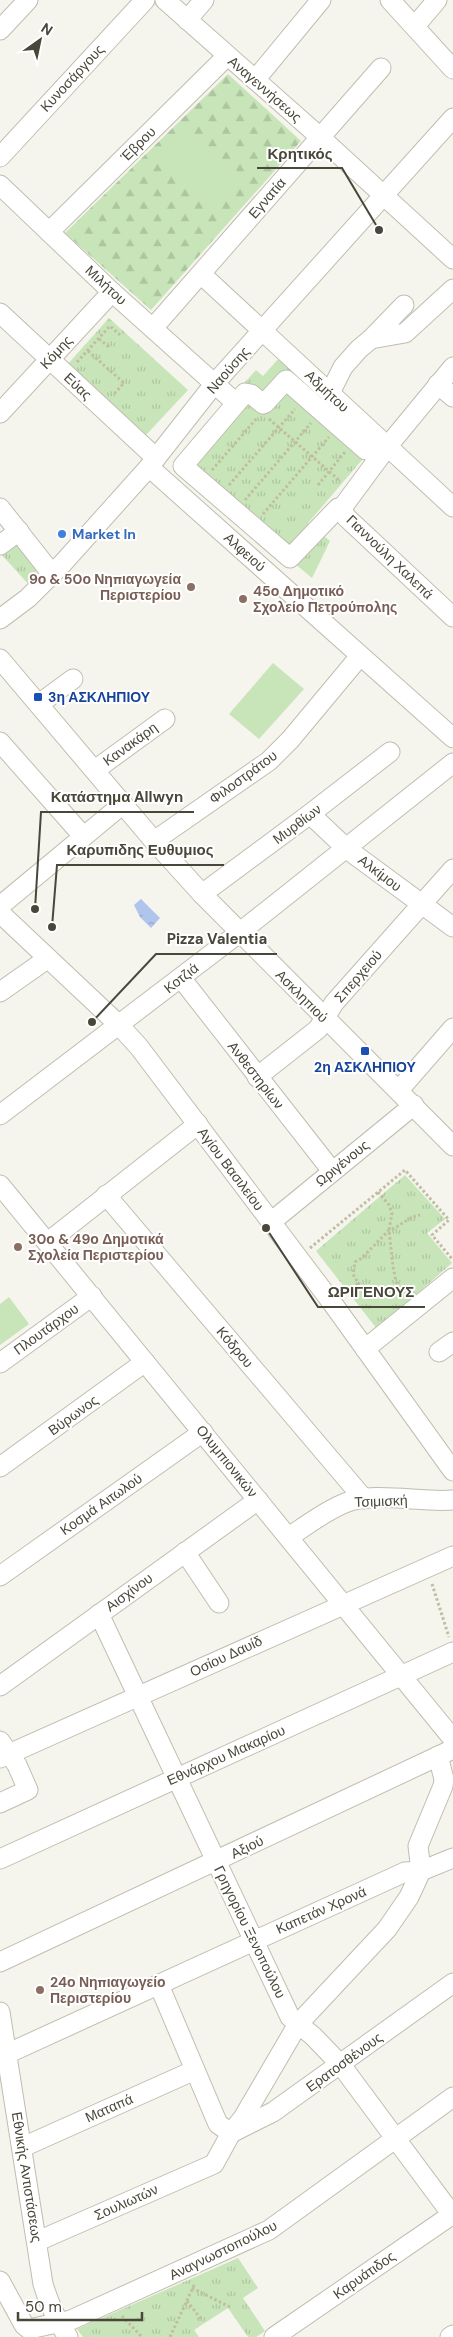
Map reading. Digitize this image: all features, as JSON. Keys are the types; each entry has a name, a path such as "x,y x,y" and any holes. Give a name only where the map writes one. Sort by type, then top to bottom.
{"street":[{"path":"2,25 28,0"},
{"name":"Κυνοσάργους","path":"0,157 145,0"},
{"name":"Αναγεννήσεως","path":"165,0 320,137 453,259"},
{"path":"187,20 204,0"},
{"path":"254,80 321,0"},
{"path":"390,0 453,69"},
{"path":"415,26 437,0"},
{"name":"Έβρου","path":"49,232 227,56"},
{"name":"Εγνατία","path":"154,328 381,68"},
{"name":"Ναούσης","path":"0,619 28,598 52,574 153,462 215,383 385,196 453,118"},
{"name":"Μιλήτου","path":"0,185 112,292 215,383 239,399"},
{"name":"Αδμήτου","path":"201,274 453,507"},
{"path":"371,339 405,333 453,289"},
{"name":"Κόμης","path":"0,414 112,292"},
{"path":"330,393 343,368 359,349 404,305"},
{"name":"Εύας","path":"0,313 50,359 153,462"},
{"name":"Γιαννούλη Χαλεπά","path":"453,366 387,447 342,508 346,517 453,617"},
{"path":"342,508 338,508 290,558 183,466 245,393 251,394 263,404 286,380 360,445"},
{"path":"438,384 453,398"},
{"name":"Αλφειού","path":"153,462 360,656 453,738"},
{"path":"0,508 52,574"},
{"path":"0,545 19,531"},
{"name":"Φιλοστράτου","path":"154,841 269,761 290,740 360,656"},
{"name":"Ασκληπιού","path":"0,659 154,841 202,894 453,1146"},
{"path":"39,704 73,679"},
{"name":"Κανακάρη","path":"95,770 165,718"},
{"path":"0,742 83,836"},
{"name":"Μυρθίων","path":"202,894 390,752"},
{"name":"Κοτζιά","path":"0,1115 239,933 453,762"},
{"path":"0,906 123,804"},
{"name":"Αλκίμου","path":"310,814 347,848 453,927"},
{"name":"Σπερχειού","path":"257,1077 318,1029 334,1002 453,869"},
{"name":"Αγίου Βασιλείου","path":"0,913 119,1025 139,1047 333,1304 453,1471"},
{"path":"0,992 47,959"},
{"name":"Ανθεστηρίων","path":"181,978 332,1171"},
{"path":"399,1090 453,1028"},
{"name":"Ωριγένους","path":"271,1222 414,1105"},
{"path":"48,1242 198,1124"},
{"name":"Ολυμπιονικών","path":"0,1185 401,1675 449,1741"},
{"name":"Κόδρου","path":"106,1196 364,1498"},
{"path":"365,1349 453,1278"},
{"name":"Πλουτάρχου","path":"0,1363 92,1296"},
{"name":"Βύρωνος","path":"0,1467 145,1362"},
{"name":"Κοσμά Αιτωλού","path":"0,1576 203,1432"},
{"name":"Τσιμισκή","path":"289,1538 329,1510 346,1502 364,1498 453,1500"},
{"name":"Αισχίνου","path":"0,1686 258,1500"},
{"path":"184,1552 220,1603"},
{"name":"Οσίου Δαυίδ","path":"3,1751 140,1696 453,1556"},
{"name":"Γρηγορίου Ξενοπούλου","path":"99,1614 140,1696 216,1862 290,2016 314,2036 341,2065 453,2215"},
{"name":"Εθνάρχου Μακαρίου","path":"0,1859 401,1675 451,1645"},
{"path":"159,1985 218,2124 230,2133 243,2118 298,2024 387,1929 409,1897 421,1871 418,1846 444,1779 449,1741"},
{"name":"Αξιού","path":"0,1962 216,1862 449,1741"},
{"path":"0,1803 28,1790 3,1751"},
{"name":"Καπετάν Χρονά","path":"3,2056 405,1872 421,1871 453,1858"},
{"name":"Ερατοσθένους","path":"230,2133 245,2128 273,2112 453,1983"},
{"name":"Εθνικής Αντιστάσεως","path":"0,2012 3,2056 23,2147 43,2284 49,2304 63,2330"},
{"name":"Ματαπά","path":"23,2147 195,2070"},
{"name":"Αναγνωστοπούλου","path":"0,2281 24,2325 29,2329 63,2330 70,2320 270,2230 453,2098"},
{"name":"Σουλιωτών","path":"38,2241 214,2164 230,2133"},
{"name":"Καρυάτιδος","path":"282,2335 453,2215"}],"path":[{"path":"76,364 110,326 120,335"},
{"path":"99,338 109,348"},
{"path":"88,351 124,383 112,396 105,390"},
{"path":"218,497 305,397"},
{"path":"202,482 262,413 239,399"},
{"path":"236,511 321,411"},
{"path":"268,418 339,480"},
{"path":"252,526 339,426"},
{"path":"318,485 329,471 360,445"},
{"path":"298,1258 405,1170 449,1220 432,1235 453,1260"},
{"path":"378,1192 389,1205 392,1213 389,1230 396,1281 412,1312"},
{"path":"382,1292 376,1294 358,1283 353,1274 355,1262 362,1258 389,1230 395,1229 412,1216 420,1215"},
{"path":"333,1304 358,1283"},
{"path":"425,1567 438,1600 439,1611 451,1645"},
{"path":"170,2337 205,2260"},
{"path":"192,2288 230,2307"},
{"path":"187,2300 201,2319"},
{"path":"110,2303 142,2337"}],"green space":[{"path":"228,74 301,141 151,310 65,233"},
{"path":"186,131 245,177 218,211 159,165"},
{"path":"109,318 188,390 145,436 67,365"},
{"path":"279,358 374,446 308,523 330,541 312,578 173,462 256,370 263,376"},
{"path":"16,543 37,570 35,579 30,586 1,554"},
{"path":"273,663 304,689 259,739 229,714"},
{"path":"405,1175 445,1219 427,1233 452,1263 377,1329 316,1251"},
{"path":"9,1297 29,1324 0,1345 0,1304"},
{"path":"238,2258 258,2288 243,2298 265,2331 256,2337 248,2337 228,2308 194,2330 199,2337 83,2337 77,2329"}],"water":[{"path":"141,899 160,918 151,928 140,917 134,905"}],"place":[{"name":"Κρητικός","path":"379,230"},
{"name":"Market In","path":"62,534"},
{"name":"9ο & 50ο Νηπιαγωγεία Περιστερίου","path":"191,587"},
{"name":"45ο Δημοτικό Σχολείο Πετρούπολης","path":"243,599"},
{"name":"3η ΑΣΚΛΗΠΙΟΥ","path":"38,697"},
{"name":"Κατάστημα Allwyn","path":"35,909"},
{"name":"Καρυπιδης Ευθυμιος","path":"52,927"},
{"name":"Pizza Valentia","path":"92,1022"},
{"name":"2η ΑΣΚΛΗΠΙΟΥ","path":"365,1051"},
{"name":"ΩΡΙΓΕΝΟΥΣ","path":"266,1228"},
{"name":"30ο & 49ο Δημοτικά Σχολεία Περιστερίου","path":"18,1247"},
{"name":"24ο Νηπιαγωγείο Περιστερίου","path":"40,1990"}]}
